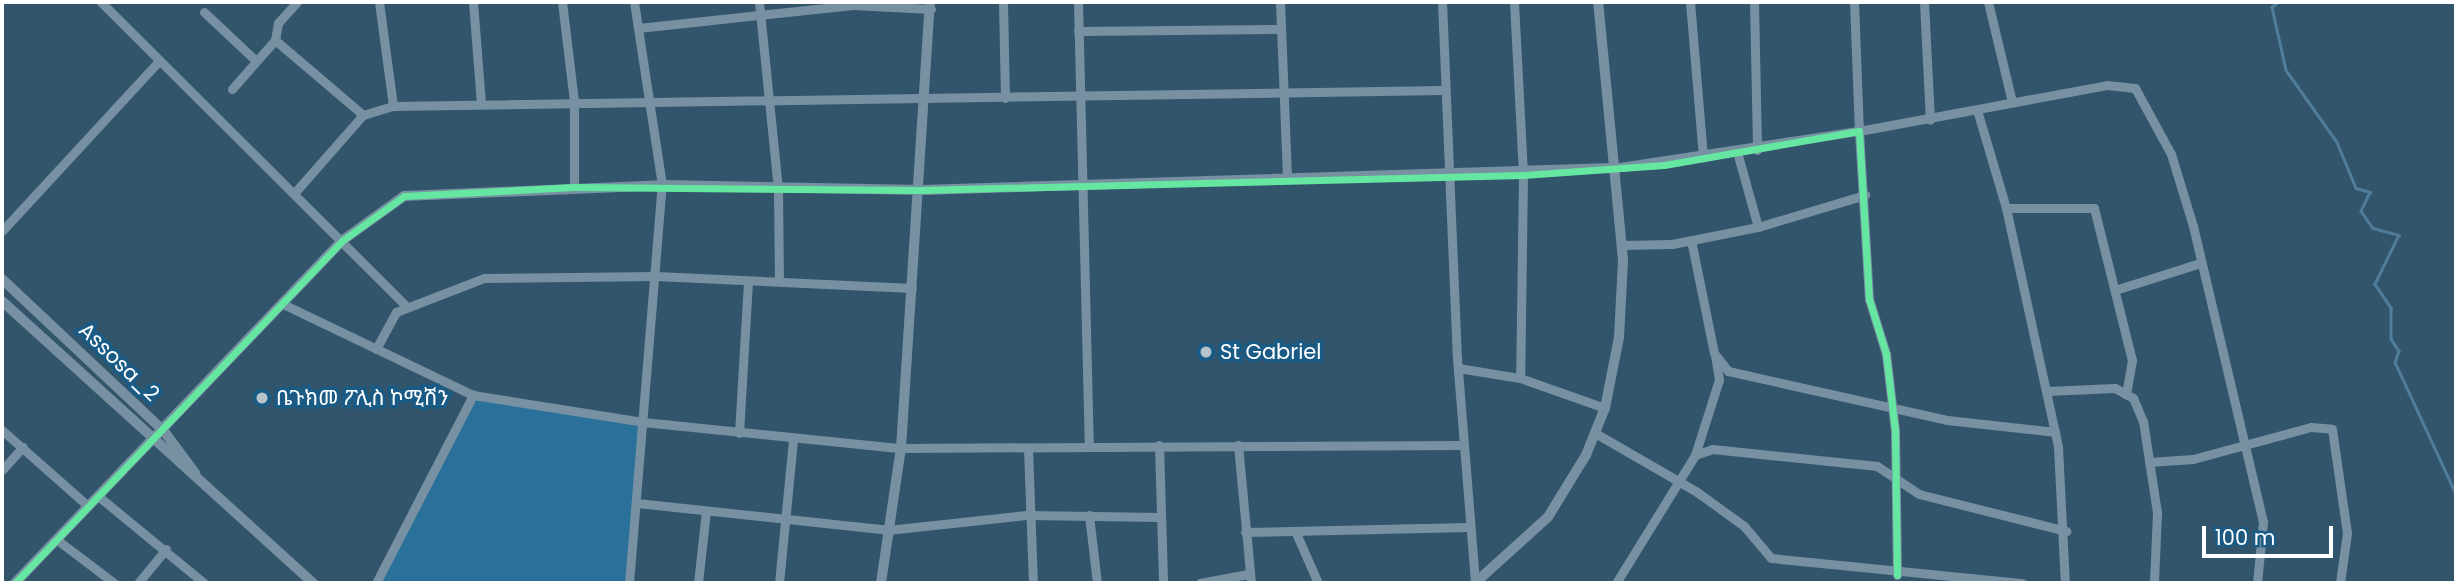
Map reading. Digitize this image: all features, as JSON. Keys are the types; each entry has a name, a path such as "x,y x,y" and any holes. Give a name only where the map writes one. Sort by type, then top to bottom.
{"street":[{"path":"101,2 159,61 296,190 407,306"},
{"path":"232,89 254,58 275,40 278,23 297,2"},
{"path":"379,2 393,106"},
{"path":"473,2 481,103"},
{"path":"562,2 574,101 574,187"},
{"path":"629,583 662,185 647,102 634,2"},
{"path":"1003,2 1004,98"},
{"path":"1078,2 1089,446"},
{"path":"1280,2 1287,178"},
{"path":"1442,2 1443,90 1468,527 1480,582"},
{"path":"1514,2 1523,175 1520,378"},
{"path":"1480,582 1548,517 1595,433 1605,408 1619,337 1621,245 1598,2"},
{"path":"1690,2 1703,157"},
{"path":"1754,2 1757,150"},
{"path":"1854,2 1869,299 1886,354 1896,575"},
{"path":"1924,2 1930,120"},
{"path":"1988,2 2012,102"},
{"path":"638,28 760,7 853,3 930,6 929,99 901,448 881,583"},
{"path":"760,7 772,102 778,189 779,281"},
{"path":"204,12 254,58"},
{"path":"1078,31 1281,29"},
{"path":"275,40 362,115"},
{"path":"2,231 159,61"},
{"path":"15,583 285,305 343,240 404,196 662,185 922,190 1448,172 1523,175 1613,168 1757,150 2107,85 2135,88 2171,154 2263,522 2257,583"},
{"path":"296,190 362,115 393,106 574,101 772,102 1443,90"},
{"path":"1977,110 2006,208 2055,432 2066,531 2065,583"},
{"path":"1737,152 1758,227"},
{"path":"1621,245 1691,240 1758,227 1864,195"},
{"path":"2006,208 2094,208 2132,360 2126,394"},
{"path":"1616,583 1695,455 1719,380 1691,240"},
{"path":"2115,290 2200,263"},
{"path":"376,349 380,334 407,306 484,278 656,276 912,288"},
{"name":"Assosa_2","path":"2,278 163,430 195,473"},
{"path":"739,433 748,282"},
{"name":"Assosa_2","path":"2,301 153,441 195,473"},
{"path":"285,305 473,395 643,422 793,440 901,448 1463,445"},
{"path":"1714,353 1728,371 1890,408 2055,432"},
{"path":"1458,368 1520,378 1605,408"},
{"path":"2047,391 2115,387 2126,394 2143,421 2157,513 2154,583"},
{"path":"376,583 473,395"},
{"path":"2149,462 2245,447 2311,427 2332,429 2347,534 2340,583"},
{"path":"2,430 88,506"},
{"path":"1595,433 1744,526 1771,558 1896,575 2022,583"},
{"path":"779,583 783,520 793,440"},
{"path":"1159,445 1163,583"},
{"path":"1200,583 1250,578 1238,446"},
{"path":"2,470 23,447"},
{"path":"1028,448 1027,515 1033,583"},
{"path":"1695,455 1712,449 1891,472 1919,494 2066,531"},
{"path":"195,473 313,583"},
{"path":"98,496 166,549 204,583"},
{"path":"637,503 888,530 1027,515 1159,517"},
{"path":"698,583 706,511"},
{"path":"1089,515 1097,583"},
{"path":"1245,532 1296,533 1468,527"},
{"path":"1296,533 1318,583"},
{"path":"56,539 114,583"},
{"path":"138,583 166,549"}],"shaded area":[{"path":"473,396 643,424 631,583 376,583"}],"waterway":[{"path":"2279,2 2272,7 2286,70 2337,142 2356,188 2370,192 2361,211 2373,228 2399,235 2375,284 2391,308 2391,339 2399,351 2395,362 2456,494"}],"cycle path":[{"path":"15,583 343,240 404,196 574,187 922,190 1523,175 1664,165 1859,131 1869,299 1886,354 1895,431 1897,575"}],"place":[{"name":"St Gabriel","path":"1206,352"},
{"name":"ቤጉክመ ፖሊስ ኮሚሽን","path":"262,398"}]}
